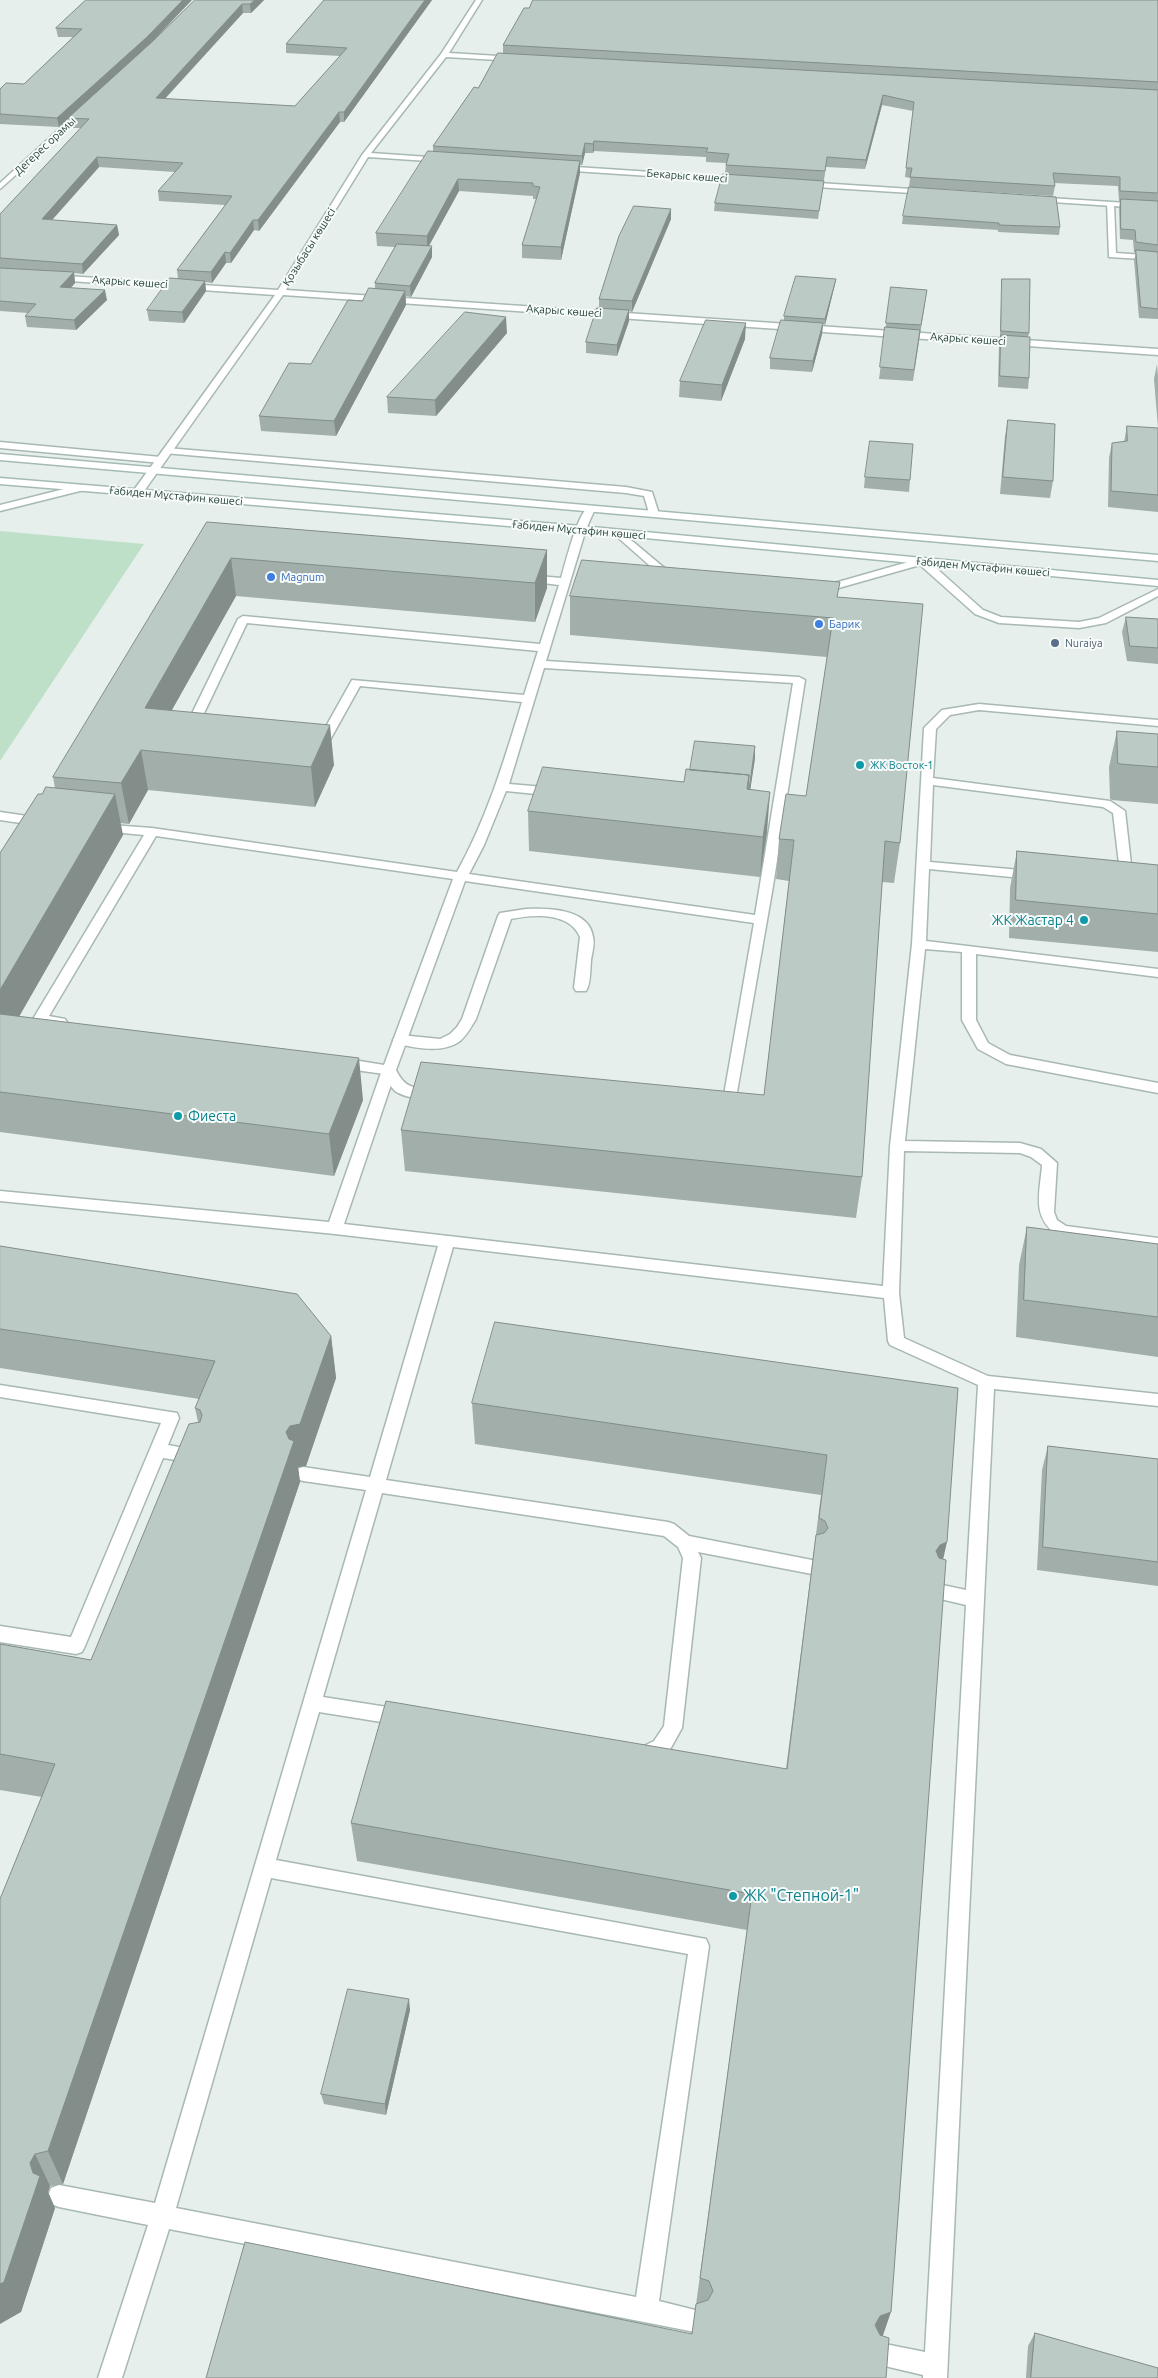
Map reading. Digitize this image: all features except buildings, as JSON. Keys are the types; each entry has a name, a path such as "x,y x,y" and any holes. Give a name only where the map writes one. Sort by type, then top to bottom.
{"street":[{"name":"Қозыбасы көшесі","path":"138,492 280,292 366,155 444,55 479,0"},
{"path":"444,55 523,59"},
{"name":"Дегерес орамы","path":"0,187 86,108"},
{"path":"366,155 455,161"},
{"name":"Бекарыс көшесі","path":"555,168 753,181"},
{"path":"793,183 932,192"},
{"path":"1031,199 1158,207"},
{"path":"1110,204 1112,255 1158,258"},
{"name":"Ақарыс көшесі","path":"48,276 1158,352"},
{"path":"0,446 161,460"},
{"path":"167,451 626,490 648,494 654,514"},
{"name":"Ғабиден Мұстафин көшесі","path":"0,457 1158,558"},
{"name":"Ғабиден Мұстафин көшесі","path":"0,481 581,529 1158,583"},
{"path":"0,508 80,488"},
{"path":"336,1228 389,1070 460,878 478,844 502,787 581,529 590,509"},
{"path":"619,533 666,577 684,584"},
{"path":"810,592 922,561 979,612 999,620 1079,625 1102,621 1158,592"},
{"path":"516,578 565,582"},
{"path":"196,739 186,738 243,619 545,648"},
{"path":"540,664 799,680 773,812 761,920 726,1122 717,1121"},
{"path":"308,751 317,752 356,682 530,699"},
{"path":"1158,723 979,707 946,712 930,728 919,944 897,1146 891,1293 896,1341 986,1382 1158,1400"},
{"path":"928,781 1093,802 1106,804 1119,810 1126,872 1120,879 1109,882"},
{"path":"502,787 571,793"},
{"path":"0,816 56,823"},
{"path":"85,826 152,832 761,920"},
{"path":"69,1024 40,1020 152,832"},
{"path":"924,865 1041,876"},
{"path":"400,1040 441,1044 453,1040 461,1034 469,1019 505,916 523,911 543,911 580,923 586,930 587,937 581,988"},
{"path":"919,944 1158,973"},
{"path":"969,949 969,1020 983,1046 1006,1059 1158,1088"},
{"path":"331,1061 389,1070"},
{"path":"389,1070 395,1085 405,1092 444,1096"},
{"path":"897,1146 1020,1148 1036,1153 1050,1163 1046,1212 1051,1222 1062,1231 1158,1244"},
{"path":"0,1196 336,1228 891,1293"},
{"path":"110,2378 162,2216 447,1242"},
{"path":"880,2355 935,2372 986,1382"},
{"path":"0,1392 171,1418 76,1646 0,1634"},
{"path":"158,1450 201,1457"},
{"path":"303,1474 668,1529 684,1542 692,1558 673,1728 661,1747 643,1756 624,1753"},
{"path":"684,1542 812,1567"},
{"path":"938,1592 975,1599"},
{"path":"312,1703 419,1720"},
{"path":"264,1867 699,1946 646,2310"},
{"path":"59,2196 695,2320"}],"green space":[{"path":"0,531 144,544 0,761"}],"place":[{"name":"Magnum","path":"271,577"},
{"name":"Барик","path":"819,624"},
{"name":"Nuraiya","path":"1055,643"},
{"name":"ЖК Восток-1","path":"860,765"},
{"name":"ЖК Жастар 4","path":"1084,920"},
{"name":"Фиеста","path":"178,1116"},
{"name":"ЖК \"Степной-1\"","path":"733,1896"}]}
